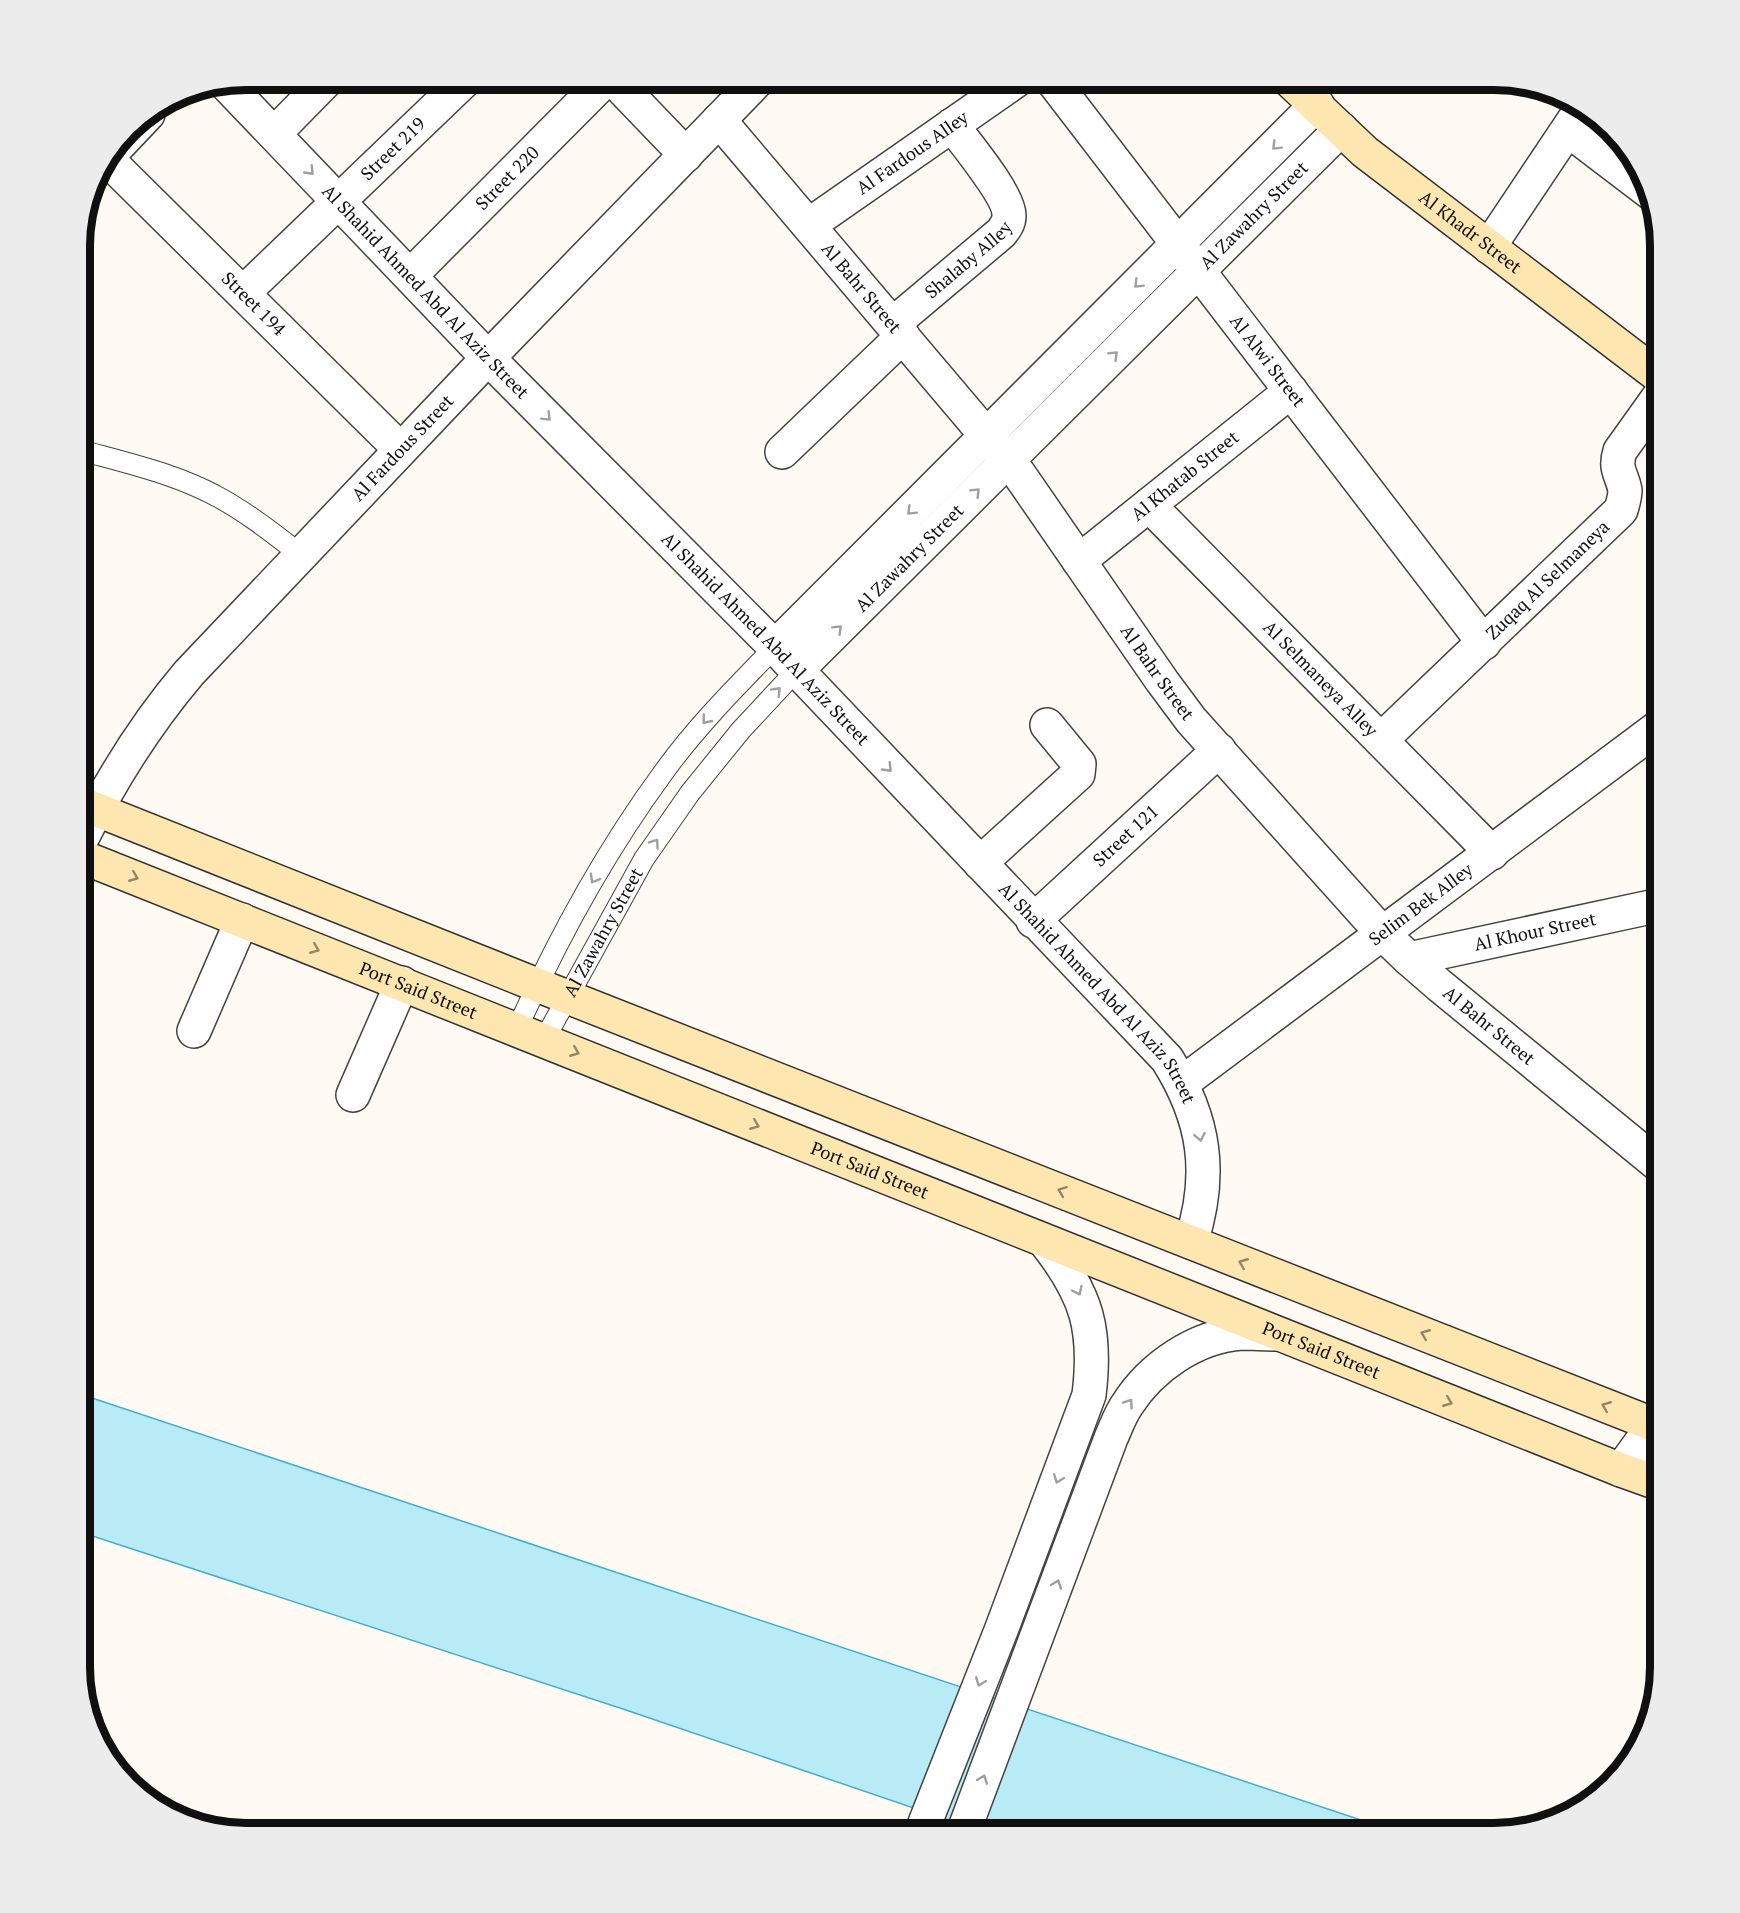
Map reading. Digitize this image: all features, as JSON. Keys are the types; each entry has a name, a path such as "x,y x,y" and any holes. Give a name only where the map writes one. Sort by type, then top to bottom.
{"main road":[{"name":"Al Khadr Street","path":"1300,90 1365,152 1650,368"},
{"path":"90,807 567,997 1650,1420"},
{"name":"Port Said Street","path":"90,860 402,983 1046,1243 1650,1480"}],"street":[{"path":"274,134 317,90"},
{"name":"Street 219","path":"243,293 455,90"},
{"name":"Street 220","path":"410,276 595,90"},
{"path":"624,90 686,155"},
{"name":"Al Fardous Street","path":"90,803 162,705 216,642 748,90"},
{"name":"Al Fardous Alley","path":"809,225 1003,90"},
{"name":"Al Alwi Street","path":"1060,90 1484,642"},
{"name":"Al Shahid Ahmed Abd Al Aziz Street","path":"232,91 488,358 786,659 1033,921 1167,1059 1182,1083 1195,1115 1203,1150 1203,1196 1191,1242"},
{"name":"Al Zawahry Street","path":"786,659 986,436 1317,105"},
{"path":"1489,247 1575,119 1633,175"},
{"name":"Al Bahr Street","path":"719,120 1008,460 1191,720 1383,934 1409,959 1650,1158"},
{"name":"Shalaby Alley","path":"898,330 1001,233 1008,222 1009,215 1005,200 952,125"},
{"name":"Al Zawahry Street","path":"786,659 1008,460 1341,129"},
{"name":"Street 194","path":"113,165 400,449"},
{"path":"782,452 898,330"},
{"name":"Al Khatab Street","path":"1079,561 1292,391"},
{"name":"Zuqaq Al Selmaneya","path":"1381,740 1621,510 1624,489 1617,461 1620,451 1650,409"},
{"name":"Al Selmaneya Alley","path":"1149,505 1492,853"},
{"path":"980,863 1078,774 1079,764 1047,725"},
{"name":"Selim Bek Alley","path":"1182,1083 1650,734"},
{"name":"Street 121","path":"1033,921 1219,750"},
{"name":"Al Khour Street","path":"1409,959 1650,907"},
{"path":"194,1031 242,920"},
{"path":"353,1095 402,983"},
{"path":"925,1823 1002,1628 1089,1395 1092,1363 1090,1330 1081,1298 1067,1268 1046,1243"},
{"path":"967,1823 1111,1438 1126,1405 1148,1378 1175,1356 1207,1341 1240,1333 1275,1334"},
{"path":"1622,1470 1650,1433"}],"lane":[{"path":"90,453 164,474 220,498 246,514 300,554"},
{"name":"Al Zawahry Street","path":"531,1035 537,985 617,840 664,771 717,707 786,659"},
{"name":"Al Zawahry Street","path":"531,1035 567,997 644,859 690,793 741,730 786,659"}],"water":[{"path":"90,1397 1370,1823 958,1823 623,1709 90,1535"}]}
